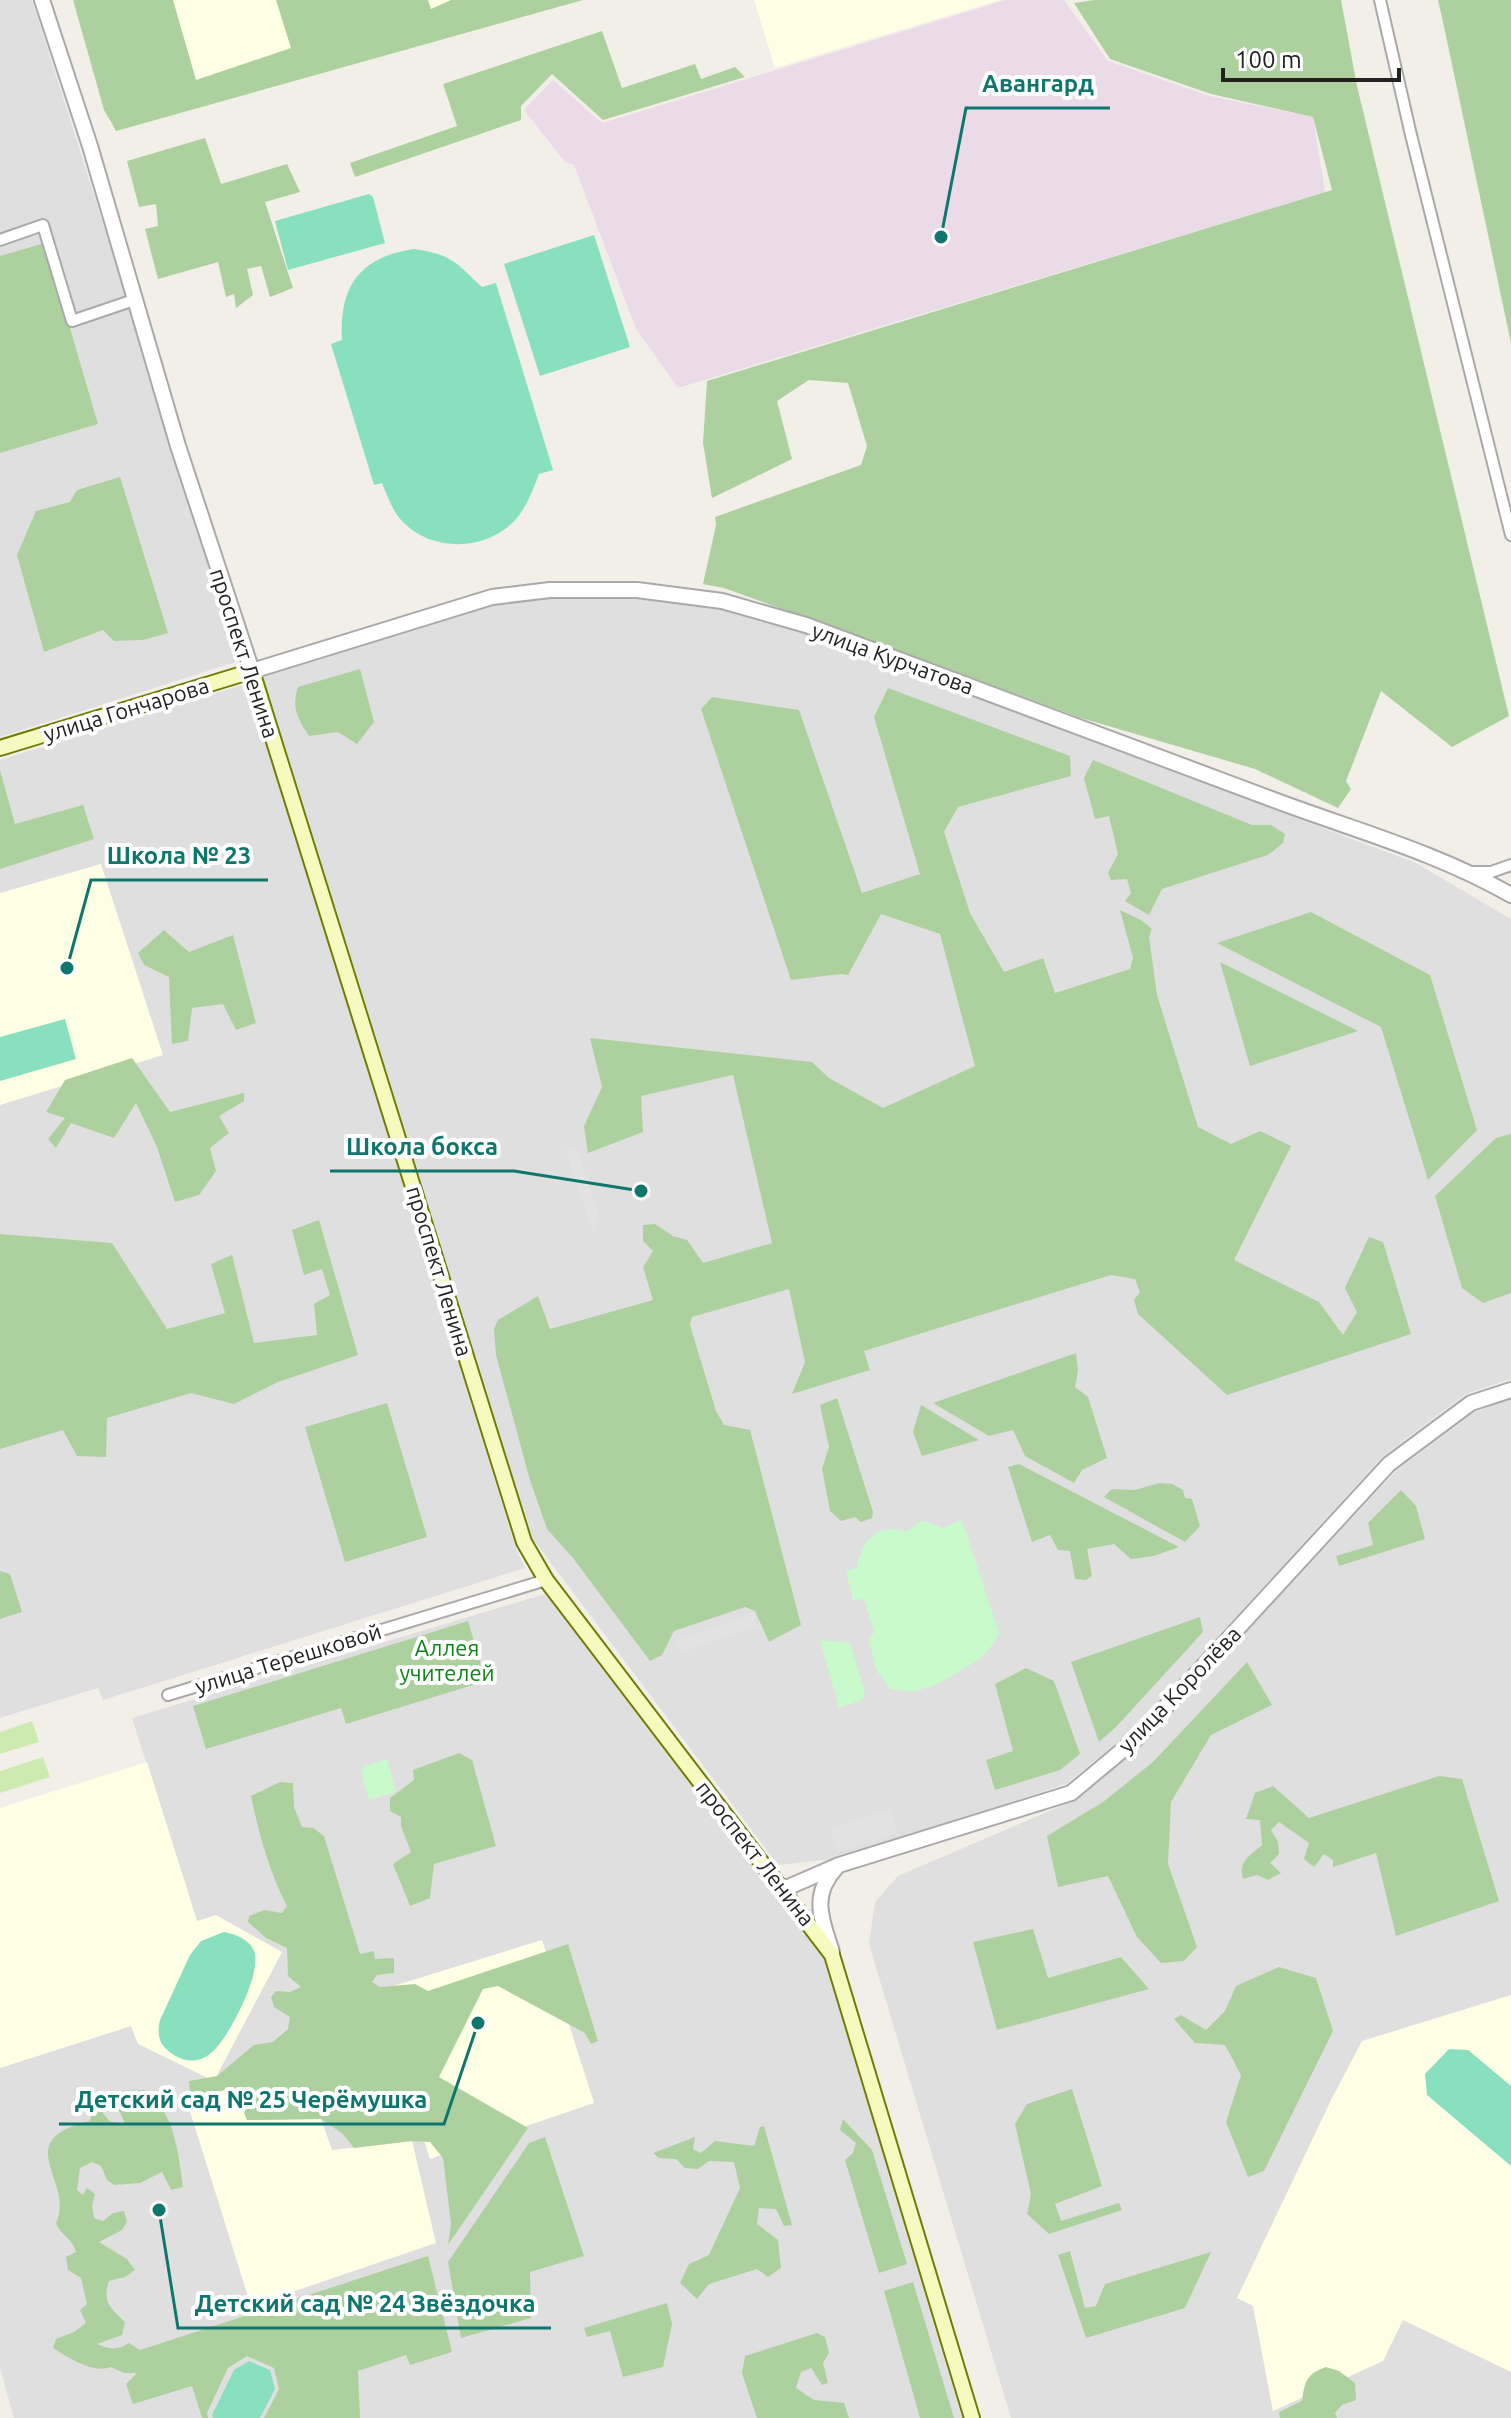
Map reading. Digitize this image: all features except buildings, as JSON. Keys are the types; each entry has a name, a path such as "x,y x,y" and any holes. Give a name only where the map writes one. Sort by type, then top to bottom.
{"main road":[{"name":"улица Гончарова","path":"0,748 252,671"},
{"name":"проспект Ленина","path":"252,671 524,1542 546,1580 832,1955 972,2418"}],"street":[{"name":"проспект Ленина","path":"42,0 90,146 178,446 252,671"},
{"path":"1380,0 1511,535"},
{"path":"0,240 43,225 72,321 134,300"},
{"name":"улица Курчатова","path":"252,671 492,597 594,588 722,601 806,625 1307,813 1412,848 1511,894"},
{"path":"1468,872 1491,872 1511,865"},
{"name":"улица Королёва","path":"784,1889 839,1865 1071,1793 1137,1738 1389,1464 1471,1403 1511,1390"},
{"name":"улица Терешковой","path":"168,1695 546,1580"},
{"path":"832,1955 819,1900 824,1881 839,1865"}],"shaded area":[{"path":"0,0 32,0 242,660 0,737"},
{"path":"73,0 515,0 110,124"},
{"path":"754,0 1000,0 775,68"},
{"path":"1006,0 1064,0 1108,61 1210,96 1313,117 1325,192 678,388 636,329 574,165 565,162 524,110 553,80 602,123"},
{"path":"550,596 634,596 719,606 802,633 1416,863 1511,919 1511,1379 1466,1394 1383,1456 1131,1731 1066,1784 835,1859 778,1865 533,1539 263,675 496,603"},
{"path":"249,683 515,1546 525,1568 103,1700 98,1688 0,1718 0,760"},
{"path":"101,864 163,1055 0,1105 0,893"},
{"path":"564,1148 578,1150 600,1218 592,1230"},
{"path":"1511,1399 1511,2418 1011,2418 869,1944 875,1902 898,1876 1075,1800 1143,1744 1396,1471 1475,1412"},
{"path":"545,1594 824,1959 962,2418 14,2418 0,2368 0,2068 131,2026 197,1921 132,1718"},
{"path":"752,1613 757,1626 681,1653 676,1640"},
{"path":"147,1762 197,1921 216,1915 282,1952 214,2081 138,2044 131,2026 0,2068 0,1808"},
{"path":"891,1809 898,1833 837,1852 830,1828"},
{"path":"542,1940 594,2103 430,2159 377,1991"},
{"path":"1511,1995 1511,2372 1403,2320 1383,2361 1273,2411 1253,2306 1237,2298 1362,2041"},
{"path":"234,2087 247,2120 321,2119 332,2150 412,2141 436,2243 251,2306 187,2102"}],"green space":[{"path":"73,0 173,0 196,80 291,48 276,0 428,0 431,9 451,0 583,0 116,131 104,110"},
{"path":"1095,0 1341,0 1357,86 1509,716 1452,747 1381,691 1346,781 1351,789 1338,808 1255,769 1081,718 724,588 703,584 715,517 861,465 867,446 848,383 809,380 777,401 792,459 712,498 703,443 707,381 1332,190 1313,117 1211,94 1110,59 1074,3"},
{"path":"1438,0 1511,0 1511,343 1443,22"},
{"path":"602,31 622,88 695,64 701,79 735,67 745,77 603,120 552,74 521,106 521,120 355,177 350,163 457,126 443,84"},
{"path":"205,138 221,184 287,164 300,192 265,202 293,288 270,297 261,266 247,269 253,295 236,308 234,294 226,297 218,262 158,279 145,229 158,226 156,204 139,207 127,161"},
{"path":"369,194 373,197 385,243 288,270 275,221"},
{"path":"594,235 630,347 540,376 504,264"},
{"path":"45,243 98,424 0,453 0,256"},
{"path":"414,249 452,261 482,287 496,283 553,470 539,474 527,503 516,519 504,530 476,542 445,543 415,532 396,513 382,483 374,485 331,344 342,340 344,305 356,278 379,259"},
{"path":"120,477 168,633 143,640 114,641 103,630 44,652 17,555 36,511 70,502 77,490"},
{"path":"360,669 374,722 357,744 338,732 309,736 297,713 295,701 298,687"},
{"path":"888,688 1070,756 1071,776 958,807 944,832 970,913 1004,972 1043,958 1055,993 1130,969 1133,958 1120,910 1152,929 1149,937 1157,995 1198,1127 1231,1144 1260,1131 1291,1146 1234,1260 1319,1302 1343,1335 1357,1312 1345,1288 1369,1237 1383,1242 1411,1334 1227,1395 1138,1314 1134,1300 1140,1292 1135,1279 1111,1275 864,1351 870,1370 792,1394 805,1362 789,1289 692,1317 690,1325 716,1411 724,1425 750,1430 801,1625 769,1642 755,1611 745,1607 674,1631 662,1655 650,1661 573,1558 547,1529 530,1480 496,1355 494,1329 498,1320 538,1296 550,1329 653,1300 643,1267 653,1251 643,1241 643,1225 655,1224 673,1236 687,1240 703,1263 772,1243 733,1075 641,1096 643,1132 588,1153 584,1126 602,1087 590,1038 812,1062 829,1078 883,1108 975,1066 940,934 881,914 848,975 791,980 701,709 712,697 799,710 862,893 920,874 874,717"},
{"path":"1093,760 1252,825 1271,825 1285,834 1283,843 1268,855 1162,889 1149,915 1125,901 1131,893 1127,879 1111,880 1108,873 1118,854 1109,816 1095,819 1084,778"},
{"path":"0,770 15,824 83,805 94,839 0,869"},
{"path":"1311,912 1430,975 1477,1130 1428,1180 1381,1027 1217,943"},
{"path":"164,930 189,952 233,935 256,1023 236,1030 223,1004 192,1008 188,1041 172,1044 169,977 144,965 138,953"},
{"path":"1220,962 1358,1031 1250,1066"},
{"path":"65,1019 76,1059 0,1081 0,1037"},
{"path":"132,1058 170,1112 244,1093 244,1101 219,1116 229,1133 210,1148 216,1171 199,1195 175,1202 157,1147 136,1103 114,1138 71,1123 56,1148 48,1139 65,1118 46,1112 65,1080"},
{"path":"1511,1134 1511,1293 1483,1303 1462,1288 1435,1196 1496,1138"},
{"path":"319,1220 358,1355 278,1382 234,1404 191,1393 107,1418 106,1457 77,1456 63,1430 0,1449 0,1234 112,1243 167,1329 225,1313 211,1264 232,1255 254,1343 317,1335 314,1304 330,1295 322,1269 304,1275 292,1230"},
{"path":"1076,1353 1078,1371 1075,1387 1088,1397 1107,1458 1082,1470 1074,1483 1025,1456 1013,1430 989,1436 933,1403"},
{"path":"837,1398 873,1512 872,1518 861,1522 855,1517 841,1521 830,1511 822,1469 829,1447 820,1405"},
{"path":"387,1403 427,1537 345,1562 305,1427"},
{"path":"921,1405 979,1440 922,1456 913,1432"},
{"path":"1019,1464 1179,1547 1154,1556 1131,1559 1114,1544 1087,1549 1092,1576 1086,1580 1075,1579 1070,1551 1058,1550 1050,1535 1032,1542 1008,1467"},
{"path":"1159,1483 1172,1484 1183,1490 1185,1498 1192,1499 1200,1526 1185,1542 1104,1497 1112,1489 1135,1490"},
{"path":"1401,1490 1416,1506 1425,1539 1339,1566 1336,1556 1373,1545 1368,1523"},
{"path":"922,1520 942,1528 962,1520 999,1633 980,1659 937,1684 914,1692 890,1689 876,1670 869,1640 874,1632 864,1599 853,1600 846,1571 857,1568 863,1549 873,1536 887,1529 907,1532"},
{"path":"0,1571 10,1574 22,1612 0,1619"},
{"path":"1200,1617 1203,1632 1099,1742 1071,1662"},
{"name":"Аллея учителей","path":"468,1621 486,1681 346,1724 341,1708 206,1749 193,1706"},
{"path":"820,1640 850,1643 865,1693 862,1700 839,1708"},
{"path":"1247,1662 1272,1705 1211,1735 1171,1802 1168,1864 1197,1947 1184,1961 1161,1963 1137,1937 1108,1876 1058,1887 1047,1836 1103,1802 1153,1762"},
{"path":"1026,1668 1054,1681 1080,1754 1060,1770 995,1790 986,1760 1013,1751 995,1684"},
{"path":"32,1721 39,1742 0,1754 0,1732"},
{"path":"459,1753 472,1760 496,1846 434,1864 430,1898 410,1906 393,1864 411,1852 401,1826 401,1817 390,1811 390,1798 414,1780 413,1770"},
{"path":"43,1757 50,1777 0,1793 0,1771"},
{"path":"387,1759 396,1792 369,1800 361,1771 367,1765"},
{"path":"1439,1776 1462,1779 1499,1901 1396,1936 1376,1853 1333,1867 1333,1860 1324,1854 1314,1867 1304,1859 1309,1843 1279,1822 1271,1830 1278,1842 1279,1854 1270,1863 1281,1873 1268,1880 1257,1875 1243,1879 1244,1863 1262,1845 1260,1820 1246,1819 1255,1793 1273,1786 1309,1818"},
{"path":"280,1782 293,1783 294,1807 302,1827 313,1828 324,1836 360,1954 374,1951 375,1959 394,1958 394,1973 377,1975 372,1982 380,1987 415,1984 428,1991 568,1944 598,2041 591,2044 585,2033 498,1986 483,1989 439,2077 528,2128 448,2245 451,2223 443,2158 430,2142 412,2141 354,2148 343,2134 321,2119 247,2120 234,2087 187,2102 190,2096 189,2081 217,2076 254,2045 273,2042 288,2029 290,2017 274,2007 271,1997 276,1991 290,1992 301,1987 288,1976 287,1948 266,1938 248,1922 249,1916 264,1910 282,1913 287,1906 265,1852 251,1796"},
{"path":"1033,1929 1048,1978 1121,1957 1149,1989 997,2030 973,1942"},
{"path":"224,1932 242,1938 254,1951 249,1989 218,2046 206,2057 196,2060 181,2058 167,2050 161,2042 160,2020 190,1955 201,1941"},
{"path":"1279,1967 1316,1978 1333,2031 1264,2171 1248,2177 1226,2122 1241,2075 1225,2045 1195,2043 1174,2019 1181,2015 1206,2030 1225,2011 1236,1986"},
{"path":"1449,2049 1468,2050 1511,2086 1511,2166 1427,2095 1425,2074"},
{"path":"1072,2089 1102,2186 1055,2204 1061,2221 1119,2203 1122,2210 1049,2234 1027,2214 1031,2194 1015,2124 1027,2104"},
{"path":"145,2090 155,2099 169,2122 177,2147 183,2187 171,2190 162,2172 140,2183 114,2185 107,2180 101,2166 92,2162 80,2168 77,2190 83,2195 87,2188 95,2194 92,2206 94,2218 103,2221 113,2213 124,2211 127,2222 122,2230 99,2242 127,2259 135,2270 125,2277 109,2281 107,2288 109,2304 125,2322 122,2335 97,2344 113,2348 129,2343 140,2350 428,2256 452,2352 410,2365 406,2355 358,2371 360,2418 264,2418 279,2389 274,2368 247,2356 228,2368 207,2413 208,2418 202,2418 192,2386 133,2404 126,2384 137,2373 124,2373 111,2367 89,2367 53,2348 56,2339 86,2323 80,2310 87,2304 81,2278 68,2270 66,2257 76,2252 56,2223 60,2207 49,2164 48,2151 52,2139 66,2129 90,2121 94,2103 106,2102 103,2113 109,2121 126,2126 118,2108 118,2094"},
{"path":"843,2119 872,2150 907,2264 879,2273 845,2160 853,2153 856,2143 840,2130"},
{"path":"764,2126 792,2225 784,2226 776,2209 759,2208 757,2224 778,2240 781,2268 768,2277 757,2269 709,2284 697,2299 680,2283 689,2264 709,2255 740,2188 734,2162 709,2161 698,2169 685,2168 676,2159 659,2158 653,2153 695,2137 693,2149 701,2153 715,2141 754,2146 760,2127"},
{"path":"545,2137 584,2256 530,2272 531,2318 461,2338 448,2262 529,2143"},
{"path":"1070,2251 1085,2308 1096,2306 1105,2284 1211,2252 1185,2308 1086,2338 1058,2255"},
{"path":"913,2282 954,2418 920,2418 884,2291"},
{"path":"667,2303 672,2324 663,2367 623,2377 610,2331 587,2337 584,2328"},
{"path":"817,2333 825,2337 829,2353 823,2363 828,2383 822,2385 811,2368 801,2372 796,2388 814,2400 844,2403 849,2418 757,2418 742,2373 745,2356"},
{"path":"249,2361 270,2370 275,2389 260,2418 213,2418 234,2370"},
{"path":"1326,2367 1339,2371 1355,2383 1356,2400 1342,2405 1335,2413 1337,2418 1280,2418 1279,2412 1302,2401 1311,2375"}],"place":[{"name":"Авангард","path":"941,237"},
{"name":"Школа № 23","path":"67,968"},
{"name":"Школа бокса","path":"641,1191"},
{"name":"Детский сад № 25 Черёмушка","path":"478,2023"},
{"name":"Детский сад № 24 Звёздочка","path":"159,2210"}]}
